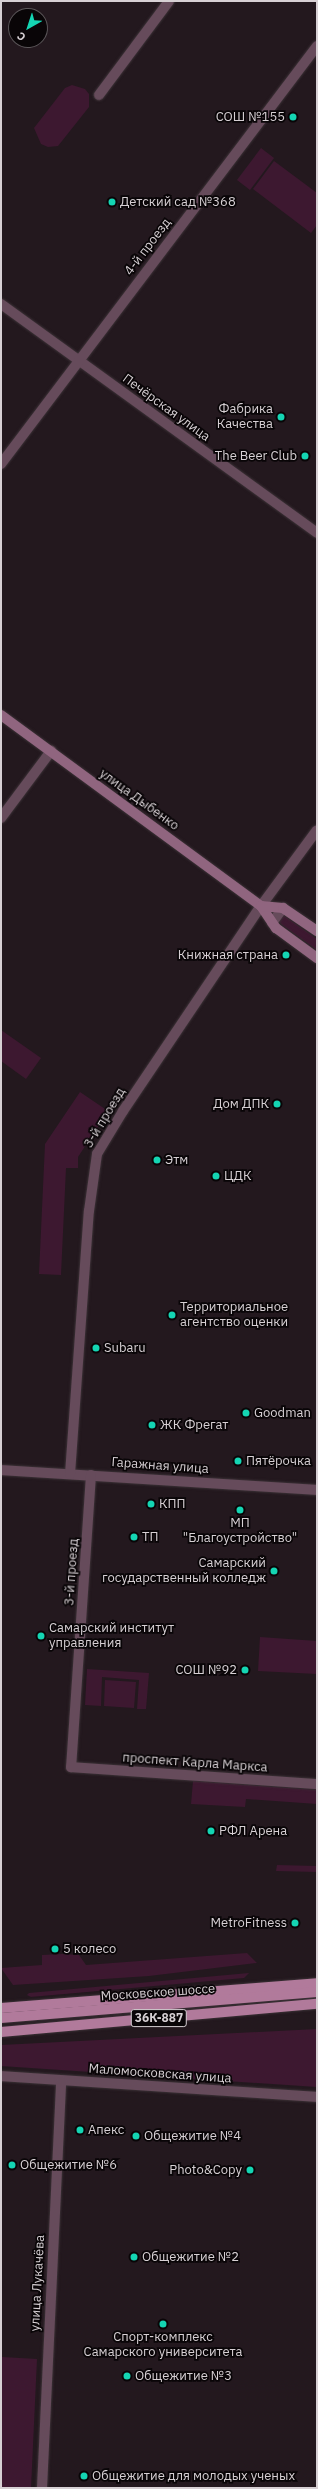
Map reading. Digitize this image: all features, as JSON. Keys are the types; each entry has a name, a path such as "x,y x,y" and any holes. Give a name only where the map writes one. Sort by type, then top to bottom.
{"main road":[{"name":"улица Дыбенко","path":"1,715 261,906 272,923 317,958"},
{"path":"261,906 282,908 317,931"},
{"name":"Московское шоссе","path":"1,2008 317,1983"},
{"name":"Московское шоссе","path":"1,2018 317,1992"},
{"name":"Московское шоссе","path":"1,2032 317,2004"}],"street":[{"path":"99,95 169,1"},
{"name":"4-й проезд","path":"1,464 317,46"},
{"name":"Печёрская улица","path":"1,304 317,533"},
{"path":"1,818 50,752"},
{"name":"3-й проезд","path":"70,1474 89,1211 97,1154 123,1111 261,906 317,830"},
{"path":"272,923 282,908"},
{"name":"Гаражная улица","path":"1,1470 317,1490"},
{"name":"3-й проезд","path":"71,1767 92,1475"},
{"name":"проспект Карла Маркса","path":"71,1767 317,1784"},
{"name":"Маломосковская улица","path":"1,2076 317,2097"},
{"name":"улица Лукачёва","path":"42,2488 61,2080"}],"shaded area":[{"path":"72,85 85,89 89,94 89,107 58,146 48,147 41,144 34,128 65,88"},
{"path":"261,148 274,158 250,190 237,180"},
{"path":"274,161 317,193 317,225 311,233 253,189"},
{"path":"283,915 317,939 317,950 281,924 279,921"},
{"path":"1,1030 41,1058 26,1079 1,1061"},
{"path":"80,1092 108,1111 78,1157 78,1168 66,1168 61,1275 39,1274 45,1144"},
{"path":"260,1637 317,1641 317,1674 258,1671"},
{"path":"87,1669 149,1673 146,1709 137,1709 139,1680 102,1677 101,1706 85,1705"},
{"path":"105,1680 136,1682 134,1708 104,1706"},
{"path":"193,1781 317,1790 317,1804 246,1799 245,1807 191,1804"},
{"path":"277,1865 317,1866 317,1872 276,1871"},
{"path":"247,1953 257,1963 149,1976 13,1985 1,1968 42,1965 42,1955 79,1955 86,1965"},
{"path":"249,1973 244,1978 31,1997 27,1995 29,1993"},
{"path":"317,2029 317,2087 1,2066 1,2045"},
{"path":"2,2357 37,2359 31,2488 1,2488"}],"place":[{"name":"СОШ №155","path":"293,117"},
{"name":"Детский сад №368","path":"112,202"},
{"name":"Фабрика Качества","path":"281,417"},
{"name":"The Beer Club","path":"305,456"},
{"name":"Книжная страна","path":"286,955"},
{"name":"Дом ДПК","path":"277,1104"},
{"name":"Этм","path":"157,1160"},
{"name":"ЦДК","path":"216,1176"},
{"name":"Территориальное агентство оценки","path":"172,1315"},
{"name":"Subaru","path":"96,1348"},
{"name":"Goodman","path":"246,1413"},
{"name":"ЖК Фрегат","path":"152,1425"},
{"name":"Пятёрочка","path":"238,1461"},
{"name":"КПП","path":"151,1504"},
{"name":"МП \"Благоустройство\"","path":"240,1510"},
{"name":"ТП","path":"134,1537"},
{"name":"Самарский государственный колледж","path":"274,1571"},
{"name":"Самарский институт управления","path":"41,1636"},
{"name":"СОШ №92","path":"245,1670"},
{"name":"РФЛ Арена","path":"211,1831"},
{"name":"MetroFitness","path":"295,1923"},
{"name":"5 колесо","path":"55,1949"},
{"name":"Апекс","path":"80,2130"},
{"name":"Общежитие №4","path":"136,2136"},
{"name":"Общежитие №6","path":"12,2165"},
{"name":"Photo&Copy","path":"250,2170"},
{"name":"Общежитие №2","path":"134,2257"},
{"name":"Спорт-комплекс Самарского университета","path":"163,2324"},
{"name":"Общежитие №3","path":"127,2376"},
{"name":"Общежитие для молодых ученых","path":"84,2476"}]}
